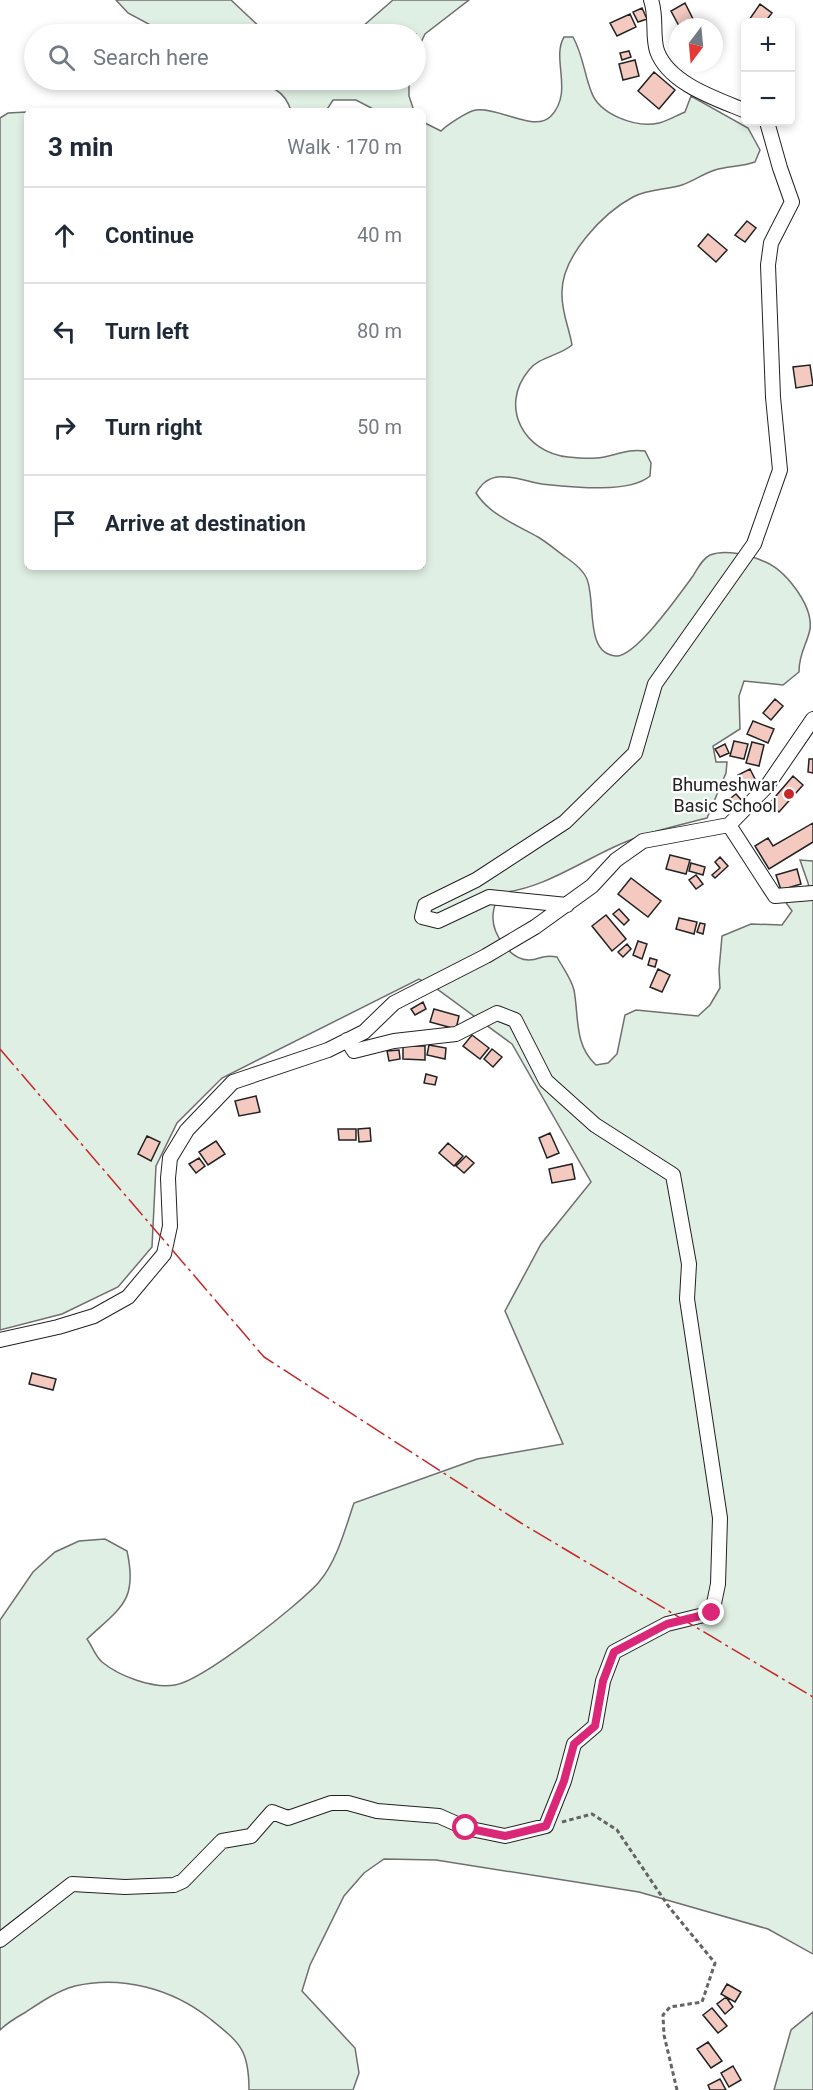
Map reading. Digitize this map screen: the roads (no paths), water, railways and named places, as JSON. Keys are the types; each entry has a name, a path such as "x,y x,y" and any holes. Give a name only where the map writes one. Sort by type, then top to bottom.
{"street":[{"path":"651,0 656,13 657,51 675,76 741,109"},
{"path":"567,905 489,897 438,921 422,916 425,905 476,880 565,822 635,753 655,684 754,544 780,470 773,397 768,265 771,243 792,202 768,126"},
{"path":"0,1340 94,1316 128,1297 164,1254 170,1226 168,1178 170,1158 187,1130 233,1082 274,1070 364,1032 394,1002 486,956 567,905 592,886 616,860 643,841 729,825 767,786 813,719"},
{"path":"729,825 775,896 813,893"},
{"path":"0,1940 72,1884 125,1887 174,1885 183,1881 222,1841 251,1836 272,1812 288,1818 331,1803 348,1803 376,1811 439,1816 466,1828 505,1836 546,1826 564,1781 574,1744 595,1726 603,1681 614,1652 667,1624 712,1613 718,1584 720,1518 687,1299 689,1264 673,1175 595,1125 546,1081 515,1020 497,1013 456,1034 394,1041 354,1051 347,1040"}],"place":[{"name":"Bhumeshwar Basic School","path":"789,794"}]}
